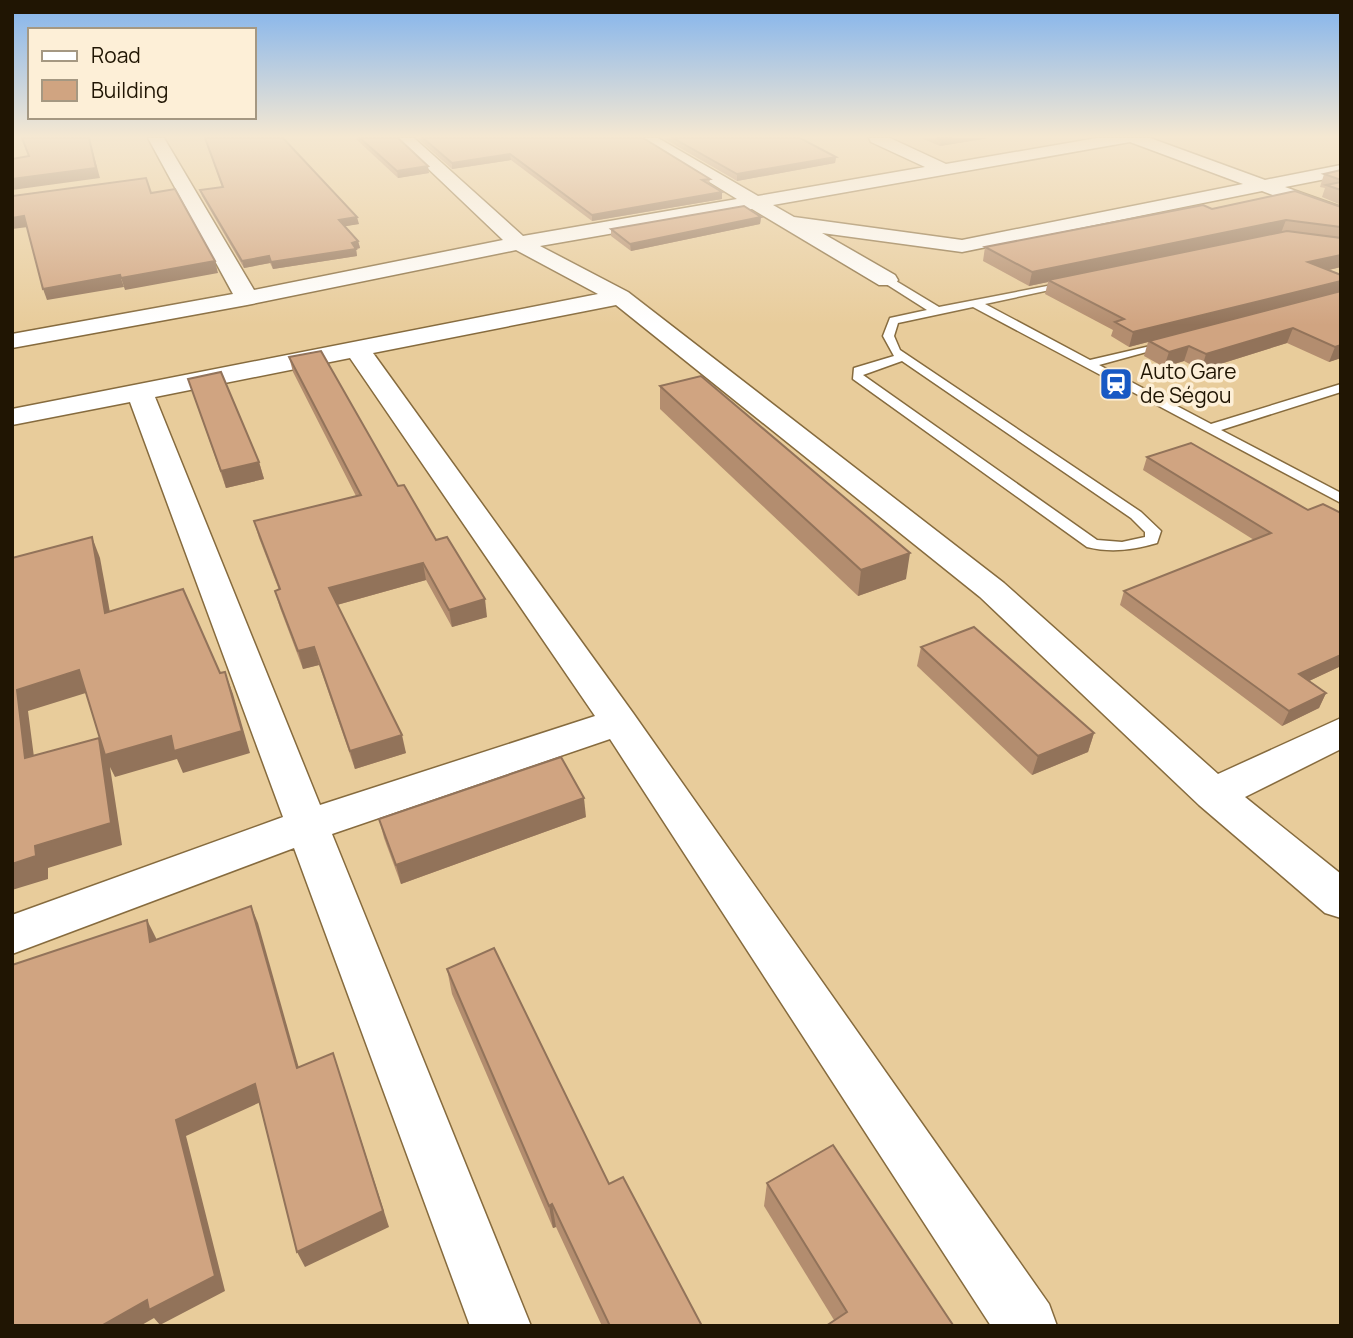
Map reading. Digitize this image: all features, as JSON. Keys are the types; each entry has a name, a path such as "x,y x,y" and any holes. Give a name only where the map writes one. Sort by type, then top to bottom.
{"street":[{"path":"185,200 247,298"},
{"path":"472,200 519,243 620,297 992,590 1214,794 1341,900"},
{"path":"12,341 247,298 519,243 757,200"},
{"path":"788,222 962,246 1191,200"},
{"path":"1302,200 1341,215"},
{"path":"754,201 887,280"},
{"path":"12,417 620,297"},
{"path":"357,349 619,722 1027,1326"},
{"path":"139,391 501,1326"},
{"path":"12,935 306,826 619,722"},
{"path":"1214,794 1341,732"}],"lane":[{"path":"887,280 937,311"},
{"path":"903,357 868,366 858,371 857,376 1092,544 1111,548 1128,547 1152,540 1153,531 1136,515 903,357 888,341 888,329 894,320 1081,281"},
{"path":"974,303 1341,499"},
{"path":"1089,364 1181,340"},
{"path":"1210,429 1341,388"}],"building":[{"path":"12,200 181,200 215,261 43,289 24,216 12,218"},
{"path":"206,200 341,200 357,217 339,220 358,241 352,243 356,249 271,262 269,256 242,261"},
{"path":"572,200 674,200 592,215"},
{"path":"1251,200 1322,200 1341,207 1341,227 1286,220 1032,272 985,247 1203,205 1212,209"},
{"path":"744,206 761,217 630,244 611,229"},
{"path":"1287,231 1341,238 1341,255 1308,262 1341,275 1341,281 1133,332 1115,322 1124,319 1048,280"},
{"path":"1341,291 1341,345 1335,347 1293,328 1206,354 1189,346 1169,352 1149,341"},
{"path":"321,351 398,486 404,485 436,540 447,537 485,599 449,610 423,563 329,588 402,735 350,751 314,647 298,651 275,591 280,589 254,521 361,495 289,357"},
{"path":"221,372 259,462 221,471 188,379"},
{"path":"701,376 910,553 861,570 660,386"},
{"path":"1191,443 1308,510 1323,504 1341,513 1341,655 1299,674 1326,693 1289,711 1124,591 1271,533 1147,457"},
{"path":"92,537 105,613 183,589 220,673 225,672 242,731 174,751 171,736 105,755 79,670 17,690 25,758 99,738 111,823 35,846 36,856 12,864 12,558"},
{"path":"974,627 1094,733 1038,756 921,647"},
{"path":"561,757 584,798 396,865 379,819"},
{"path":"251,906 297,1068 333,1053 383,1211 297,1252 255,1084 176,1120 215,1276 149,1310 147,1300 101,1326 12,1326 12,965 147,920 150,942"},
{"path":"494,948 609,1184 623,1177 702,1326 610,1326 552,1204 549,1206 447,969"},
{"path":"833,1145 953,1325 826,1326 847,1312 767,1183"}],"place":[{"name":"Auto Gare de Ségou","path":"1116,384"}]}
